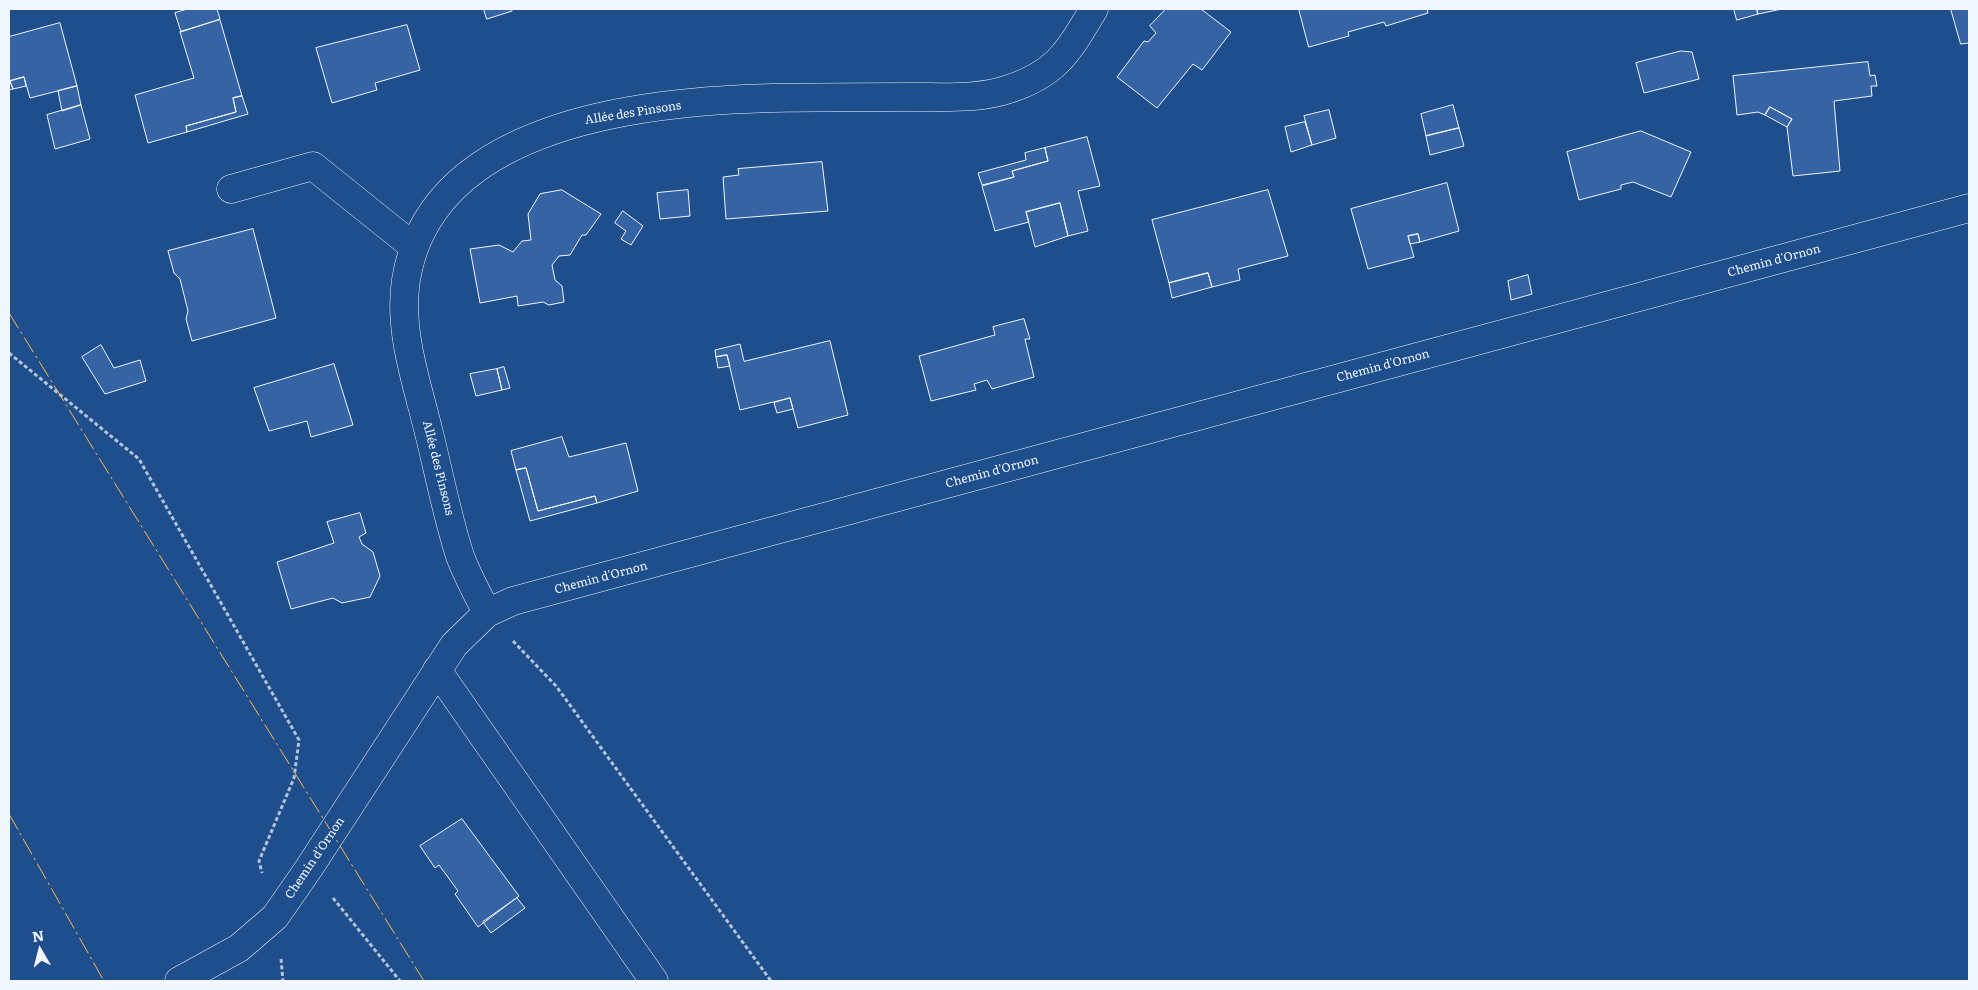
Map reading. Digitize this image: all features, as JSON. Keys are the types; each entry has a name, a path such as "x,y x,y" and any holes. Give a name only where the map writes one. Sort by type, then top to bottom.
{"street":[{"name":"Allée des Pinsons","path":"487,613 460,557 409,353 404,316 406,280 414,247 430,215 454,187 484,161 563,126 615,114 686,104 770,98 981,95 1008,90 1036,78 1060,62 1094,9"},
{"path":"231,189 314,166 414,247"},
{"name":"Chemin d'Ornon","path":"179,981 239,948 276,917 454,645 487,613 513,601 1969,208"},
{"path":"437,670 654,981"}],"path":[{"path":"9,353 139,459 299,740 294,778 259,861 276,917"},
{"path":"487,613 556,686 771,981"},
{"path":"309,868 400,981"}],"building":[{"path":"188,9 217,9 220,19 181,32 175,13"},
{"path":"484,9 512,9 512,11 487,19"},
{"path":"1166,9 1201,9 1231,32 1202,70 1193,64 1157,108 1117,77 1144,41 1148,42 1156,33 1150,26"},
{"path":"1299,9 1427,9 1428,13 1386,26 1384,22 1348,32 1349,36 1309,47"},
{"path":"1734,9 1757,9 1758,14 1737,20"},
{"path":"1757,9 1782,9 1758,14"},
{"path":"1951,9 1969,9 1969,43 1961,44"},
{"path":"220,20 242,96 233,98 236,112 186,126 187,132 148,143 135,95 194,78 180,32"},
{"path":"60,23 77,86 30,98 24,77 10,81 13,89 9,90 9,37"},
{"path":"407,25 420,70 375,83 377,90 332,103 316,48"},
{"path":"1681,51 1692,52 1699,79 1644,93 1636,63"},
{"path":"1868,62 1870,76 1875,75 1877,86 1871,86 1872,96 1834,101 1840,171 1793,176 1787,127 1792,119 1770,107 1765,115 1758,112 1737,115 1733,76"},
{"path":"24,77 26,86 13,89 10,81"},
{"path":"77,86 81,105 62,111 58,91"},
{"path":"242,96 248,114 187,132 186,126 236,112 233,98"},
{"path":"81,105 90,139 55,149 47,115"},
{"path":"1453,105 1459,128 1426,136 1421,114"},
{"path":"1770,107 1792,119 1787,127 1765,115"},
{"path":"1329,110 1336,138 1312,145 1304,116"},
{"path":"1305,122 1312,145 1291,152 1285,127"},
{"path":"1459,128 1464,146 1430,155 1426,136"},
{"path":"1641,131 1691,152 1671,197 1633,182 1621,185 1621,189 1579,200 1567,152"},
{"path":"1087,137 1100,186 1078,191 1088,231 1068,236 1060,203 1026,212 1029,222 995,231 982,186 1014,177 1012,171 1048,161 1045,148"},
{"path":"1045,148 1048,161 1012,171 1014,177 982,185 978,173 1026,160 1025,153"},
{"path":"822,162 828,211 726,219 723,177 739,175 738,169"},
{"path":"1447,183 1459,231 1420,242 1418,234 1408,236 1414,257 1368,269 1351,209"},
{"path":"562,190 601,214 586,235 582,235 570,255 559,256 552,265 555,280 562,286 564,302 549,305 543,302 518,306 517,296 480,303 470,249 499,245 513,252 522,241 531,240 528,214 540,194"},
{"path":"688,190 690,216 660,219 657,193"},
{"path":"1268,190 1288,256 1238,269 1240,280 1212,287 1208,273 1169,283 1152,220"},
{"path":"1060,203 1068,236 1035,247 1026,212"},
{"path":"623,211 643,226 631,245 621,239 626,231 615,223"},
{"path":"253,229 276,318 192,341 186,319 188,311 180,279 174,273 168,251"},
{"path":"1418,234 1420,242 1410,244 1408,236"},
{"path":"1208,273 1212,287 1172,298 1169,283"},
{"path":"1528,275 1532,294 1511,300 1508,281"},
{"path":"1024,319 1030,339 1025,339 1034,377 992,389 987,380 974,384 976,390 931,401 919,356 995,335 993,327"},
{"path":"830,341 848,415 798,428 790,398 740,410 727,355 716,357 715,350 740,344 744,361"},
{"path":"101,345 114,368 140,360 146,381 105,394 82,357"},
{"path":"727,355 730,366 718,368 716,357"},
{"path":"334,364 353,425 311,437 307,421 269,431 254,388"},
{"path":"504,367 510,388 502,390 497,369"},
{"path":"497,369 502,390 476,396 470,374"},
{"path":"790,398 793,409 777,413 774,403"},
{"path":"562,437 569,457 626,443 638,491 597,503 595,496 538,511 526,468 516,470 511,451"},
{"path":"526,468 538,511 595,496 597,503 530,521 516,470"},
{"path":"360,513 366,533 359,537 362,544 373,552 380,576 370,597 342,603 333,598 291,609 277,562 334,543 327,522"},
{"path":"462,819 519,896 478,927 455,894 458,891 439,865 435,868 420,846"},
{"path":"517,898 525,908 491,933 483,922"}],"power":[{"path":"9,313 424,981"},
{"path":"9,814 104,981"}]}
